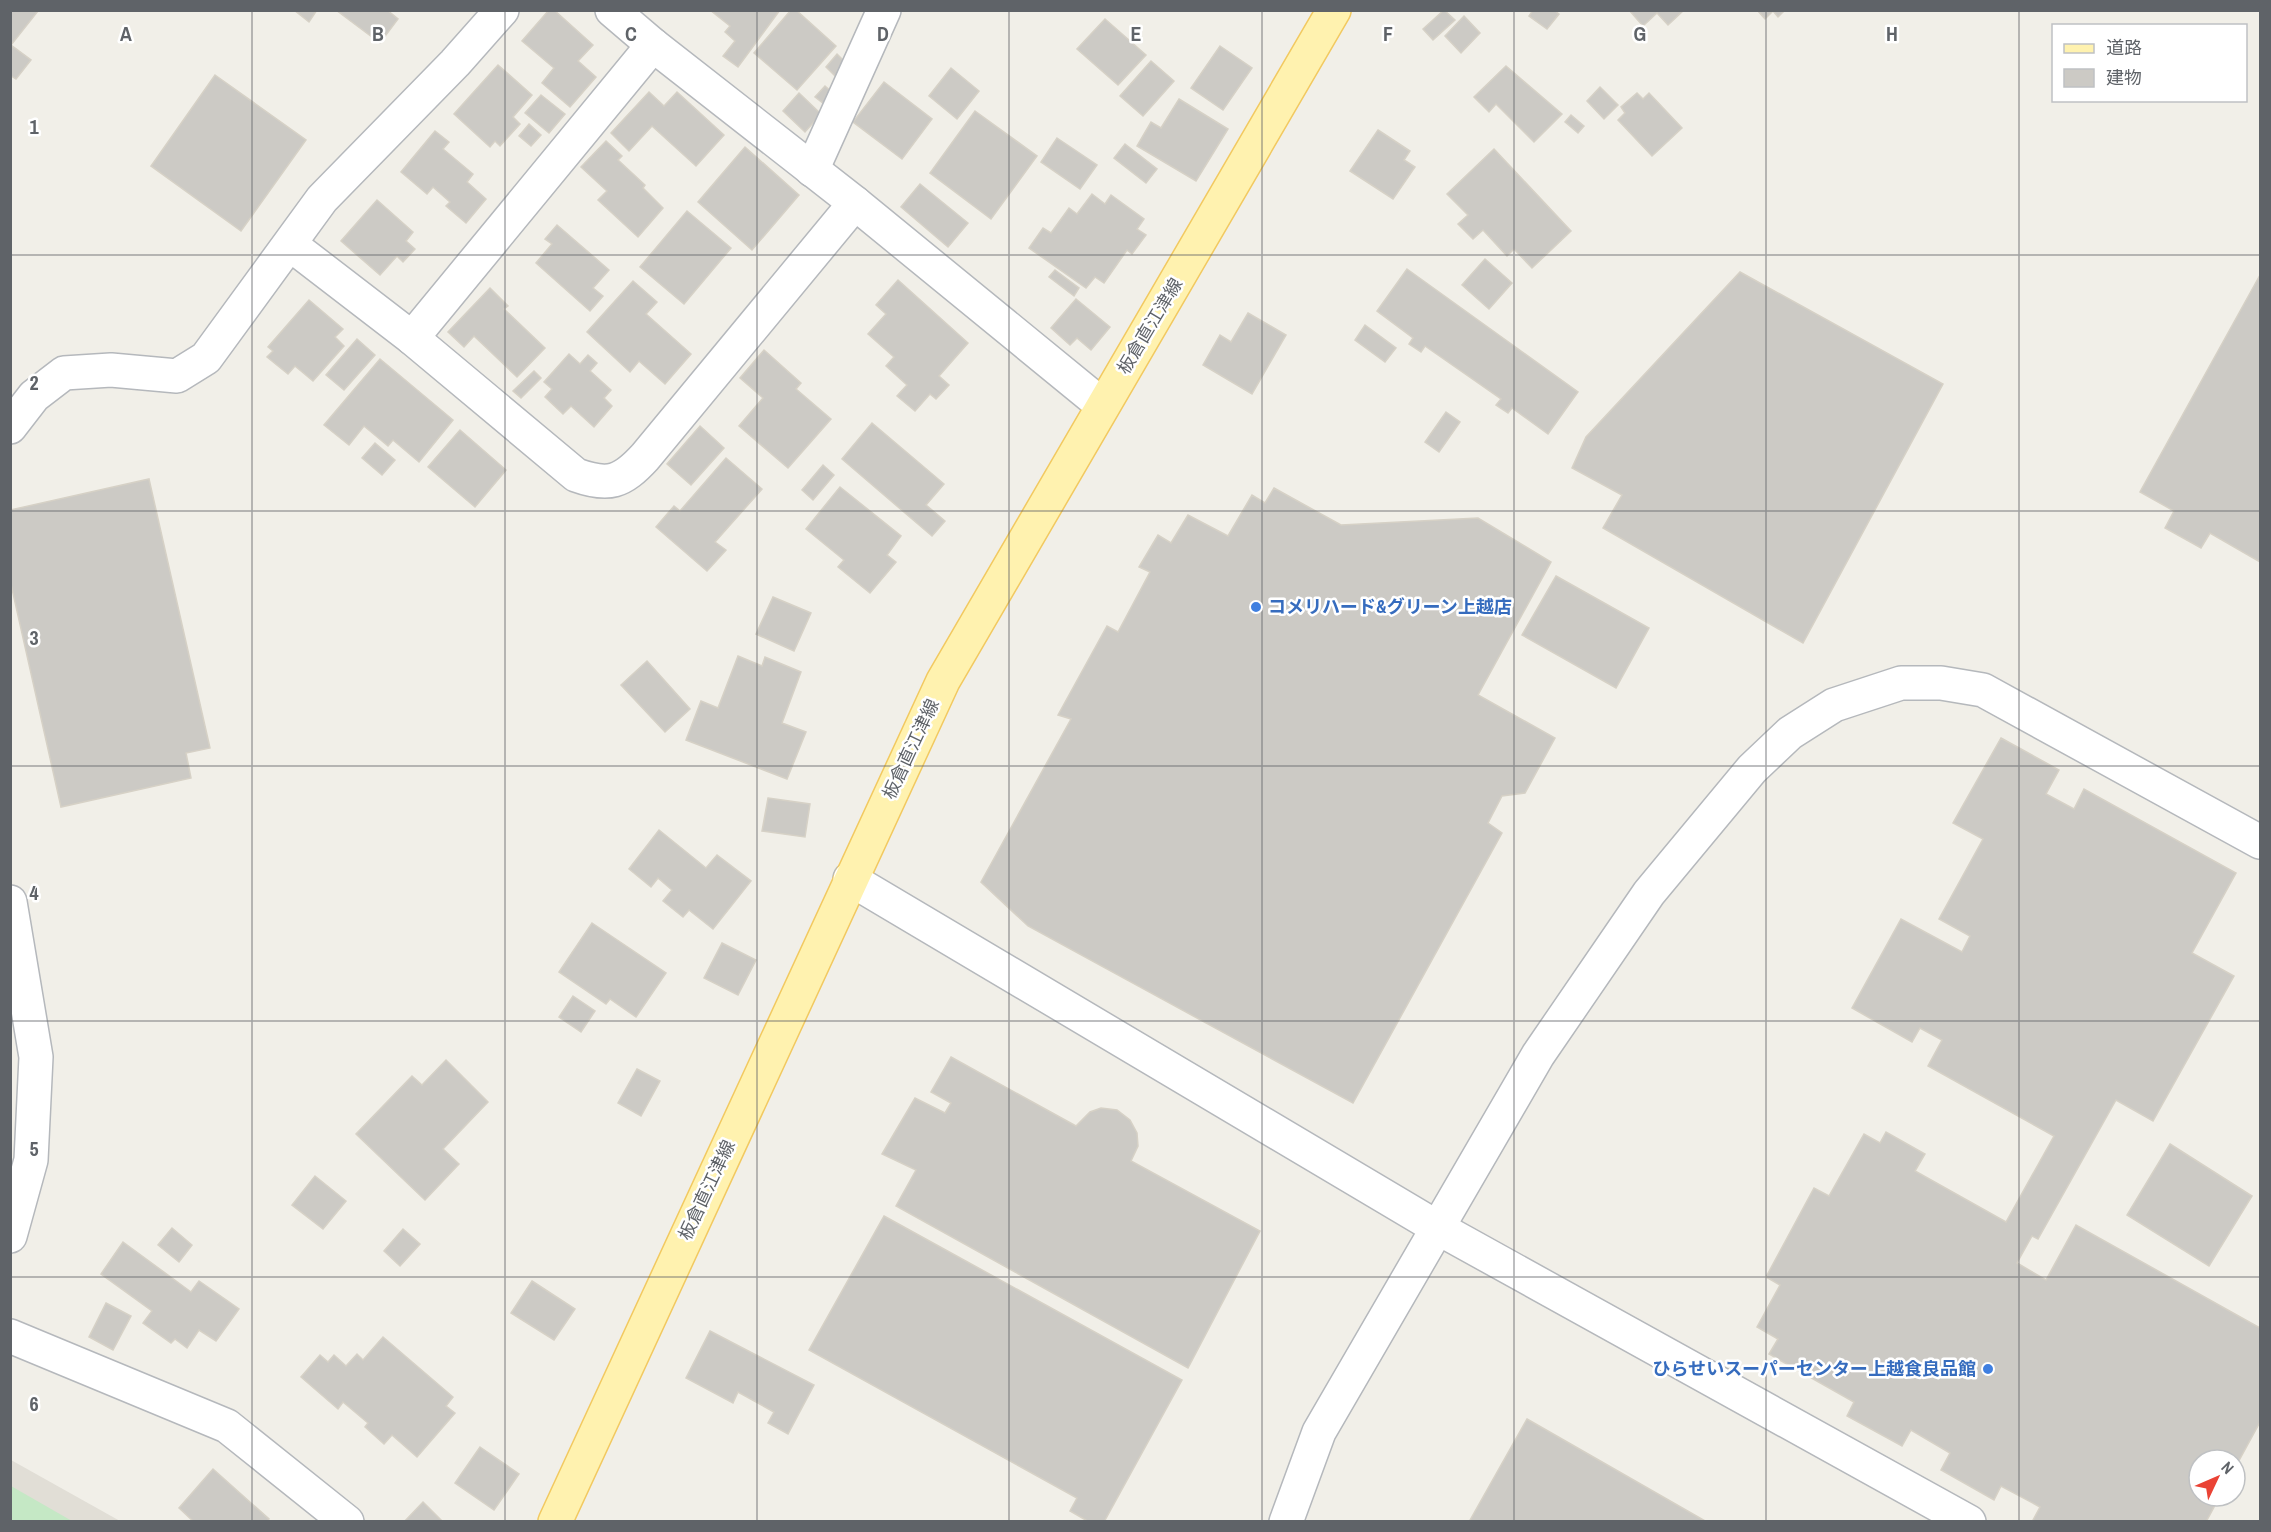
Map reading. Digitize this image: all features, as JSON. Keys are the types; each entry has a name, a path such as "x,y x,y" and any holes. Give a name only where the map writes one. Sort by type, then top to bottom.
{"main road":[{"name":"板倉直江津線","path":"557,1521 850,879 943,681 1334,10"}],"street":[{"path":"10,427 34,396 64,373 111,370 177,376 206,358 291,245 322,199 455,63 502,10"},
{"path":"612,10 653,45 855,203 1102,405"},
{"path":"812,170 884,10"},
{"path":"412,338 653,45"},
{"path":"291,245 412,338 576,475 596,482 617,481 633,471 645,457 855,203"},
{"path":"1286,1521 1319,1432 1538,1055 1648,893 1752,769 1790,734 1834,705 1901,683 1941,683 1983,690 2260,842"},
{"path":"850,879 1438,1228 1969,1521"},
{"path":"10,902 36,1058 32,1160 10,1236"},
{"path":"10,1336 227,1426 347,1521"}],"shaded area":[{"path":"11,1460 120,1521 11,1521"}],"green space":[{"path":"11,1486 72,1521 11,1521"}],"building":[{"path":"10,10 38,11 11,45 31,60 16,79 10,75"},
{"path":"294,10 317,10 309,22"},
{"path":"336,10 387,10 398,19 380,43"},
{"path":"549,10 554,10 593,45 578,61 596,77 570,107 542,83 554,68 522,41"},
{"path":"710,10 780,10 738,67 723,56 735,41 725,32 730,26"},
{"path":"791,10 796,10 836,46 797,90 754,53"},
{"path":"1444,10 1455,20 1433,40 1423,29"},
{"path":"1533,10 1554,10 1559,14 1547,29 1529,16"},
{"path":"1629,10 1684,10 1668,25 1657,13 1643,26"},
{"path":"1757,10 1785,10 1778,17 1773,11 1765,19"},
{"path":"1464,16 1480,33 1461,53 1445,36"},
{"path":"1105,19 1146,55 1118,85 1077,49"},
{"path":"1220,46 1252,68 1223,110 1191,88"},
{"path":"837,54 846,63 835,76 826,67"},
{"path":"1151,61 1174,81 1143,116 1120,96"},
{"path":"498,65 532,95 513,117 520,124 500,146 495,141 490,147 454,114"},
{"path":"1506,66 1562,114 1534,142 1496,104 1489,112 1474,97"},
{"path":"951,68 979,91 957,119 929,96"},
{"path":"215,75 306,140 241,231 151,166"},
{"path":"884,82 932,119 902,159 853,122"},
{"path":"825,86 833,93 824,104 815,97"},
{"path":"1600,87 1618,105 1604,119 1587,101"},
{"path":"649,92 664,106 677,92 724,135 696,166 652,126 629,151 611,133"},
{"path":"799,93 821,114 805,132 783,111"},
{"path":"1637,93 1643,99 1649,93 1682,128 1652,156 1618,120 1625,113 1621,107"},
{"path":"541,95 565,114 549,133 525,113"},
{"path":"1179,99 1228,129 1196,181 1137,146 1151,122 1161,128"},
{"path":"975,111 1037,156 991,219 930,173"},
{"path":"1571,115 1584,126 1578,133 1565,122"},
{"path":"529,124 541,135 531,146 519,136"},
{"path":"1378,130 1410,151 1404,160 1415,167 1393,199 1350,171"},
{"path":"435,131 449,142 443,149 473,174 467,182 486,199 466,223 446,206 450,202 433,187 427,194 401,172"},
{"path":"1057,138 1097,165 1080,189 1041,162"},
{"path":"606,141 622,156 618,160 645,185 643,188 663,208 638,237 598,200 607,191 581,167"},
{"path":"1125,144 1157,169 1146,183 1114,158"},
{"path":"745,147 799,195 752,250 698,202"},
{"path":"1494,149 1571,231 1532,268 1514,249 1507,256 1483,230 1473,239 1458,224 1468,215 1447,194"},
{"path":"920,184 968,223 948,247 901,207"},
{"path":"1092,194 1105,204 1111,195 1144,219 1137,229 1146,235 1132,254 1127,250 1104,283 1095,277 1086,288 1029,248 1043,228 1051,233 1069,208 1077,214"},
{"path":"377,200 413,232 406,241 415,249 403,262 397,256 380,275 341,241"},
{"path":"687,211 731,248 684,304 640,267"},
{"path":"557,225 609,270 593,288 603,296 590,311 536,263 552,244 545,239"},
{"path":"1485,259 1512,283 1489,309 1462,285"},
{"path":"1407,269 1578,392 1548,434 1512,408 1508,413 1496,405 1501,399 1425,346 1421,352 1409,344 1413,338 1377,311"},
{"path":"1055,270 1079,288 1074,296 1049,277"},
{"path":"1740,272 1943,384 1803,643 1603,528 1622,495 1572,468 1586,437"},
{"path":"2260,275 2260,562 2210,533 2201,548 2165,528 2174,511 2140,492"},
{"path":"898,280 968,343 939,376 949,385 936,399 930,394 915,411 897,396 907,385 886,366 894,357 868,334 886,314 876,305"},
{"path":"633,281 657,302 646,314 691,354 665,384 639,361 630,372 587,332"},
{"path":"490,288 508,306 504,309 545,348 517,377 474,336 464,347 448,332"},
{"path":"1076,299 1110,327 1091,350 1077,338 1070,345 1051,328"},
{"path":"309,300 343,329 335,337 344,346 313,381 295,366 288,374 267,357 273,351 268,347"},
{"path":"1248,313 1286,335 1252,394 1203,365 1220,335 1231,342"},
{"path":"1365,325 1396,348 1385,362 1355,340"},
{"path":"357,339 375,355 344,390 326,375"},
{"path":"764,350 801,383 796,389 831,419 788,468 739,426 763,398 740,378"},
{"path":"569,354 580,364 588,355 597,363 590,371 611,390 604,398 612,406 594,427 571,406 563,414 545,397 552,389 544,382"},
{"path":"380,359 453,420 419,462 393,440 388,446 364,426 349,445 324,425"},
{"path":"534,371 541,378 521,398 513,391"},
{"path":"1446,412 1460,422 1439,452 1425,442"},
{"path":"872,423 944,484 926,505 945,521 932,536 842,459"},
{"path":"700,426 724,448 691,485 667,464"},
{"path":"460,430 506,470 475,507 428,467"},
{"path":"375,443 395,460 382,475 362,458"},
{"path":"726,458 762,489 715,542 726,550 707,571 656,527 674,506 680,511"},
{"path":"823,465 834,475 813,500 802,490"},
{"path":"149,479 210,748 186,753 191,778 61,807 10,580 10,510"},
{"path":"840,487 901,536 887,555 896,562 870,593 838,567 844,560 806,529"},
{"path":"1274,488 1341,525 1478,518 1551,562 1478,695 1555,738 1525,793 1502,796 1488,823 1502,833 1353,1103 1028,926 981,882 1071,719 1058,715 1107,626 1118,632 1150,572 1139,567 1158,535 1171,543 1188,515 1228,536 1252,495 1265,503"},
{"path":"1556,576 1649,628 1616,688 1522,635"},
{"path":"773,597 811,613 794,651 756,634"},
{"path":"738,656 762,666 765,657 801,672 782,723 806,732 787,779 686,740 701,701 718,708"},
{"path":"647,661 690,709 665,732 621,685"},
{"path":"2001,738 2059,770 2046,794 2074,809 2084,789 2236,873 2192,953 2234,976 2153,1121 2116,1100 2038,1239 2032,1236 2017,1263 2046,1280 2076,1225 2260,1328 2260,1422 2246,1448 2187,1448 2187,1508 2214,1508 2206,1522 2035,1522 2033,1520 2040,1507 2001,1486 1994,1500 1941,1470 1950,1453 1911,1430 1902,1446 1847,1416 1854,1402 1769,1354 1778,1339 1757,1327 1780,1285 1766,1277 1814,1188 1829,1196 1864,1134 1880,1143 1886,1132 1925,1154 1915,1171 2006,1222 2054,1136 1928,1066 1942,1040 1920,1028 1912,1042 1852,1008 1901,919 1962,952 1970,936 1939,919 1983,839 1953,823"},
{"path":"768,798 810,804 805,837 762,831"},
{"path":"659,830 706,868 717,855 751,881 713,929 689,910 683,917 663,901 672,890 658,878 651,887 629,869"},
{"path":"592,923 666,973 636,1017 610,999 606,1004 559,972"},
{"path":"722,943 756,960 738,995 704,978"},
{"path":"573,996 595,1011 581,1032 559,1017"},
{"path":"951,1057 1076,1126 1090,1112 1101,1108 1117,1110 1130,1120 1137,1133 1138,1146 1131,1161 1260,1231 1188,1368 896,1206 916,1170 882,1154 915,1098 945,1113 951,1103 931,1092"},
{"path":"446,1060 488,1102 443,1149 459,1164 425,1200 356,1134 412,1076 422,1085"},
{"path":"637,1069 660,1081 641,1116 618,1103"},
{"path":"2170,1144 2252,1196 2209,1266 2127,1215"},
{"path":"315,1176 346,1201 323,1229 292,1205"},
{"path":"884,1216 1182,1380 1104,1522 1089,1522 1070,1511 1077,1498 809,1350"},
{"path":"172,1228 192,1245 179,1262 158,1245"},
{"path":"403,1229 420,1244 400,1266 384,1251"},
{"path":"123,1242 191,1292 199,1281 239,1309 216,1341 199,1330 187,1348 175,1339 171,1343 143,1323 152,1311 101,1274"},
{"path":"532,1281 575,1309 554,1340 511,1313"},
{"path":"106,1303 131,1316 113,1350 89,1337"},
{"path":"710,1331 814,1385 788,1434 768,1423 774,1412 738,1392 733,1403 686,1378"},
{"path":"383,1337 453,1397 446,1406 455,1413 417,1457 392,1435 384,1444 365,1427 368,1423 343,1402 338,1409 301,1377 320,1355 328,1362 334,1355 346,1366 357,1354 363,1360"},
{"path":"1527,1419 1707,1522 1469,1522"},
{"path":"480,1447 519,1474 494,1510 455,1483"},
{"path":"213,1469 269,1519 267,1522 194,1522 179,1508"},
{"path":"423,1502 443,1522 404,1522"}],"place":[{"name":"コメリハード&グリーン上越店","path":"1256,607"},
{"name":"ひらせいスーパーセンター上越食良品館","path":"1988,1369"}]}
